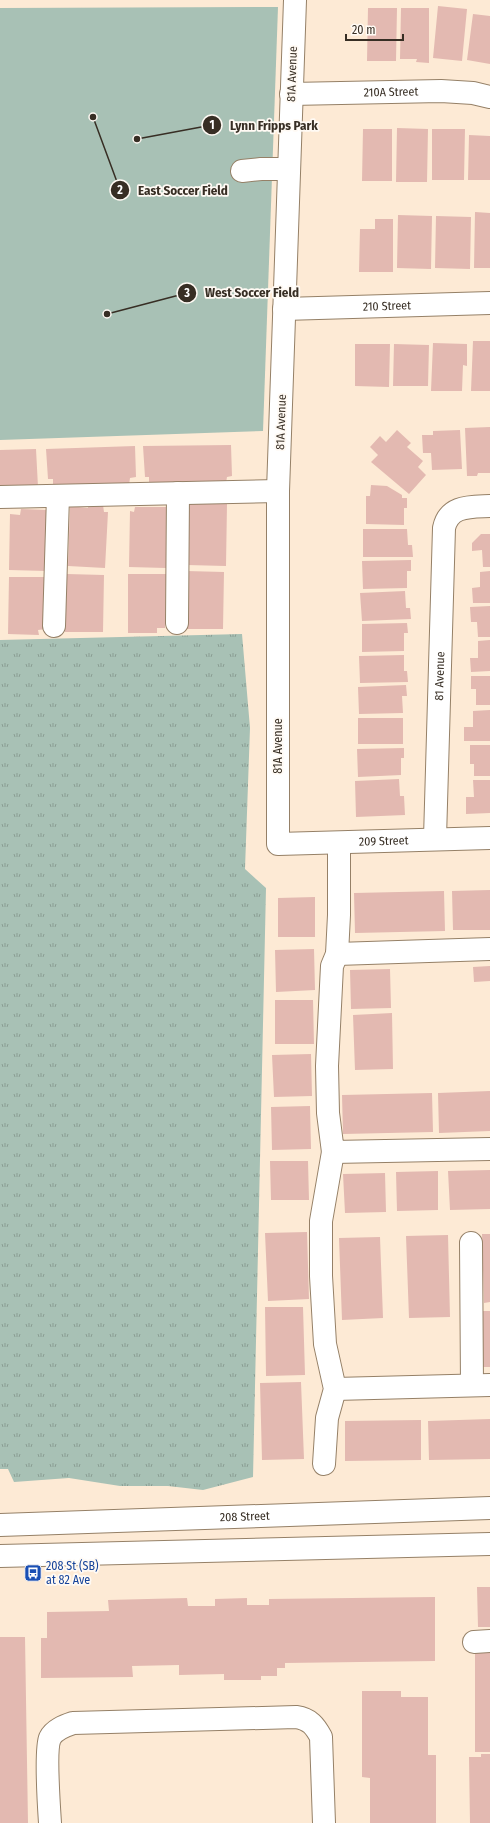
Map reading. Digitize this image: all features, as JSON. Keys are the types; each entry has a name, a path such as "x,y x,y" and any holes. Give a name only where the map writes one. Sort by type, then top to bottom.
{"street":[{"name":"81A Avenue","path":"278,844 278,491 295,0"},
{"name":"210A Street","path":"291,94 442,91 473,93 490,97"},
{"path":"242,171 289,169"},
{"name":"210 Street","path":"284,308 490,303"},
{"path":"0,497 278,491"},
{"path":"177,623 178,493"},
{"path":"54,626 58,496"},
{"name":"81 Avenue","path":"435,838 442,551 444,528 449,515 464,508 490,506"},
{"name":"209 Street","path":"278,844 339,843 435,838 490,838"},
{"path":"324,1464 326,1418 335,1389 325,1344 321,1276 321,1221 333,1152 328,1113 327,1066 332,966 337,954 339,915 339,843"},
{"path":"337,954 490,949"},
{"path":"333,1152 490,1149"},
{"path":"335,1389 481,1385 471,1243"},
{"name":"208 Street","path":"0,1525 490,1508"},
{"path":"0,1556 490,1544"},
{"path":"50,1823 48,1745 54,1733 65,1725 73,1723 296,1717 305,1718 314,1725 321,1737 324,1823"}],"green space":[{"path":"278,7 263,431 0,440 0,8"},
{"path":"242,634 250,728 245,869 266,888 253,1477 203,1490 168,1486 120,1486 69,1478 14,1482 8,1469 0,1469 0,640"}],"building":[{"path":"438,6 467,9 462,61 433,58"},
{"path":"368,8 397,8 396,61 367,61"},
{"path":"401,8 429,8 429,63 416,62 417,59 400,59"},
{"path":"473,14 490,16 490,64 467,60"},
{"path":"397,128 428,129 427,182 396,182"},
{"path":"363,129 392,129 392,181 362,181"},
{"path":"432,129 465,129 464,180 432,180"},
{"path":"469,135 490,136 490,180 468,180"},
{"path":"475,212 490,213 490,268 474,268"},
{"path":"398,215 432,216 431,269 397,268"},
{"path":"436,216 471,217 470,269 435,268"},
{"path":"375,219 393,219 393,272 359,272 360,229 375,229"},
{"path":"473,341 490,341 490,391 471,391"},
{"path":"433,343 467,344 467,366 463,365 462,391 431,391"},
{"path":"355,344 390,344 389,387 355,386"},
{"path":"394,344 429,345 428,386 393,386"},
{"path":"490,427 490,473 478,473 477,476 467,476 465,428"},
{"path":"397,430 411,443 407,447 423,461 418,467 426,475 409,494 371,462 378,455 370,447 380,436 386,442"},
{"path":"460,430 462,469 432,470 431,453 423,453 422,435 433,435 433,431"},
{"path":"231,445 232,476 227,477 226,483 149,484 149,477 145,477 143,446"},
{"path":"135,446 136,477 130,478 129,485 53,487 53,479 48,479 46,449"},
{"path":"36,449 38,487 0,488 0,450"},
{"path":"371,485 387,486 402,495 402,498 407,498 407,508 404,508 404,525 366,524 366,496 370,496"},
{"path":"188,503 227,504 226,566 187,565"},
{"path":"88,504 103,505 104,512 108,512 105,568 68,566 70,506 88,508"},
{"path":"135,507 167,507 166,568 129,567 130,511 134,512"},
{"path":"21,509 48,510 47,571 9,570 10,514 20,515"},
{"path":"363,529 407,529 408,545 412,545 413,557 363,557"},
{"path":"481,534 490,534 490,567 483,567 482,550 472,551 472,543"},
{"path":"411,560 411,571 407,571 407,588 363,589 362,561"},
{"path":"186,571 224,572 223,629 185,629"},
{"path":"490,571 490,603 473,603 472,588 480,587 480,572"},
{"path":"67,574 104,575 103,632 65,632"},
{"path":"128,574 166,574 165,628 157,628 157,633 128,633"},
{"path":"9,577 46,577 46,629 38,630 39,635 8,634"},
{"path":"405,591 406,608 410,608 411,619 362,621 360,593"},
{"path":"490,606 490,637 478,637 477,622 471,622 470,607"},
{"path":"407,623 408,633 404,633 404,651 362,652 362,624"},
{"path":"490,640 490,671 471,672 470,658 478,658 478,641"},
{"path":"404,655 404,671 407,671 408,682 360,683 359,656"},
{"path":"471,676 490,676 490,705 476,705 476,689 471,689"},
{"path":"406,685 407,696 402,696 403,713 359,714 358,687"},
{"path":"490,710 490,741 464,741 464,727 473,727 473,711"},
{"path":"358,718 403,718 403,744 358,744"},
{"path":"470,745 490,745 490,776 474,776 474,764 470,764"},
{"path":"404,748 404,758 401,758 401,775 358,777 357,749"},
{"path":"399,779 400,796 404,796 405,815 356,817 355,781"},
{"path":"473,780 490,780 490,813 466,814 466,797 474,797"},
{"path":"490,890 490,930 453,930 452,891"},
{"path":"444,891 445,931 355,933 354,893"},
{"path":"315,897 315,937 278,937 278,898"},
{"path":"314,949 315,990 276,992 275,950"},
{"path":"490,966 490,981 474,982 473,967"},
{"path":"390,969 391,1008 351,1009 350,970"},
{"path":"275,1000 313,1000 314,1044 275,1044"},
{"path":"392,1013 393,1069 355,1070 353,1015"},
{"path":"311,1054 312,1096 274,1097 272,1055"},
{"path":"490,1091 490,1131 439,1133 438,1093"},
{"path":"432,1093 433,1132 343,1134 342,1095"},
{"path":"310,1106 311,1149 272,1150 271,1107"},
{"path":"270,1161 308,1161 309,1200 271,1200"},
{"path":"490,1170 490,1209 450,1210 448,1171"},
{"path":"438,1171 438,1210 397,1211 396,1172"},
{"path":"385,1173 386,1212 345,1213 343,1174"},
{"path":"307,1232 309,1299 268,1301 265,1233"},
{"path":"482,1234 490,1234 490,1302 484,1303"},
{"path":"448,1235 450,1317 409,1318 406,1236"},
{"path":"380,1237 383,1318 342,1320 339,1238"},
{"path":"265,1307 303,1307 305,1375 266,1376"},
{"path":"480,1311 490,1311 490,1367 482,1367"},
{"path":"301,1382 304,1459 262,1460 260,1383"},
{"path":"490,1419 490,1459 429,1460 428,1421"},
{"path":"421,1420 421,1460 345,1461 345,1421"},
{"path":"477,1587 490,1587 490,1627 478,1627"},
{"path":"435,1597 435,1661 285,1663 285,1668 277,1668 277,1676 261,1676 261,1680 224,1680 224,1674 179,1675 179,1665 132,1666 133,1677 41,1678 41,1638 47,1638 47,1612 109,1611 108,1600 187,1598 188,1606 215,1606 215,1599 247,1598 247,1605 269,1605 269,1599"},
{"path":"0,1637 25,1637 28,1823 0,1823"},
{"path":"475,1651 490,1652 490,1752 475,1752"},
{"path":"362,1691 401,1691 401,1697 428,1697 428,1755 436,1755 436,1823 370,1823 370,1778 362,1777"},
{"path":"481,1754 490,1754 490,1823 470,1823 469,1757 481,1757"}],"place":[{"name":"East Soccer Field","path":"93,117"},
{"name":"Lynn Fripps Park","path":"137,139"},
{"name":"West Soccer Field","path":"107,314"},
{"name":"208 St (SB) at 82 Ave","path":"33,1573"}]}
